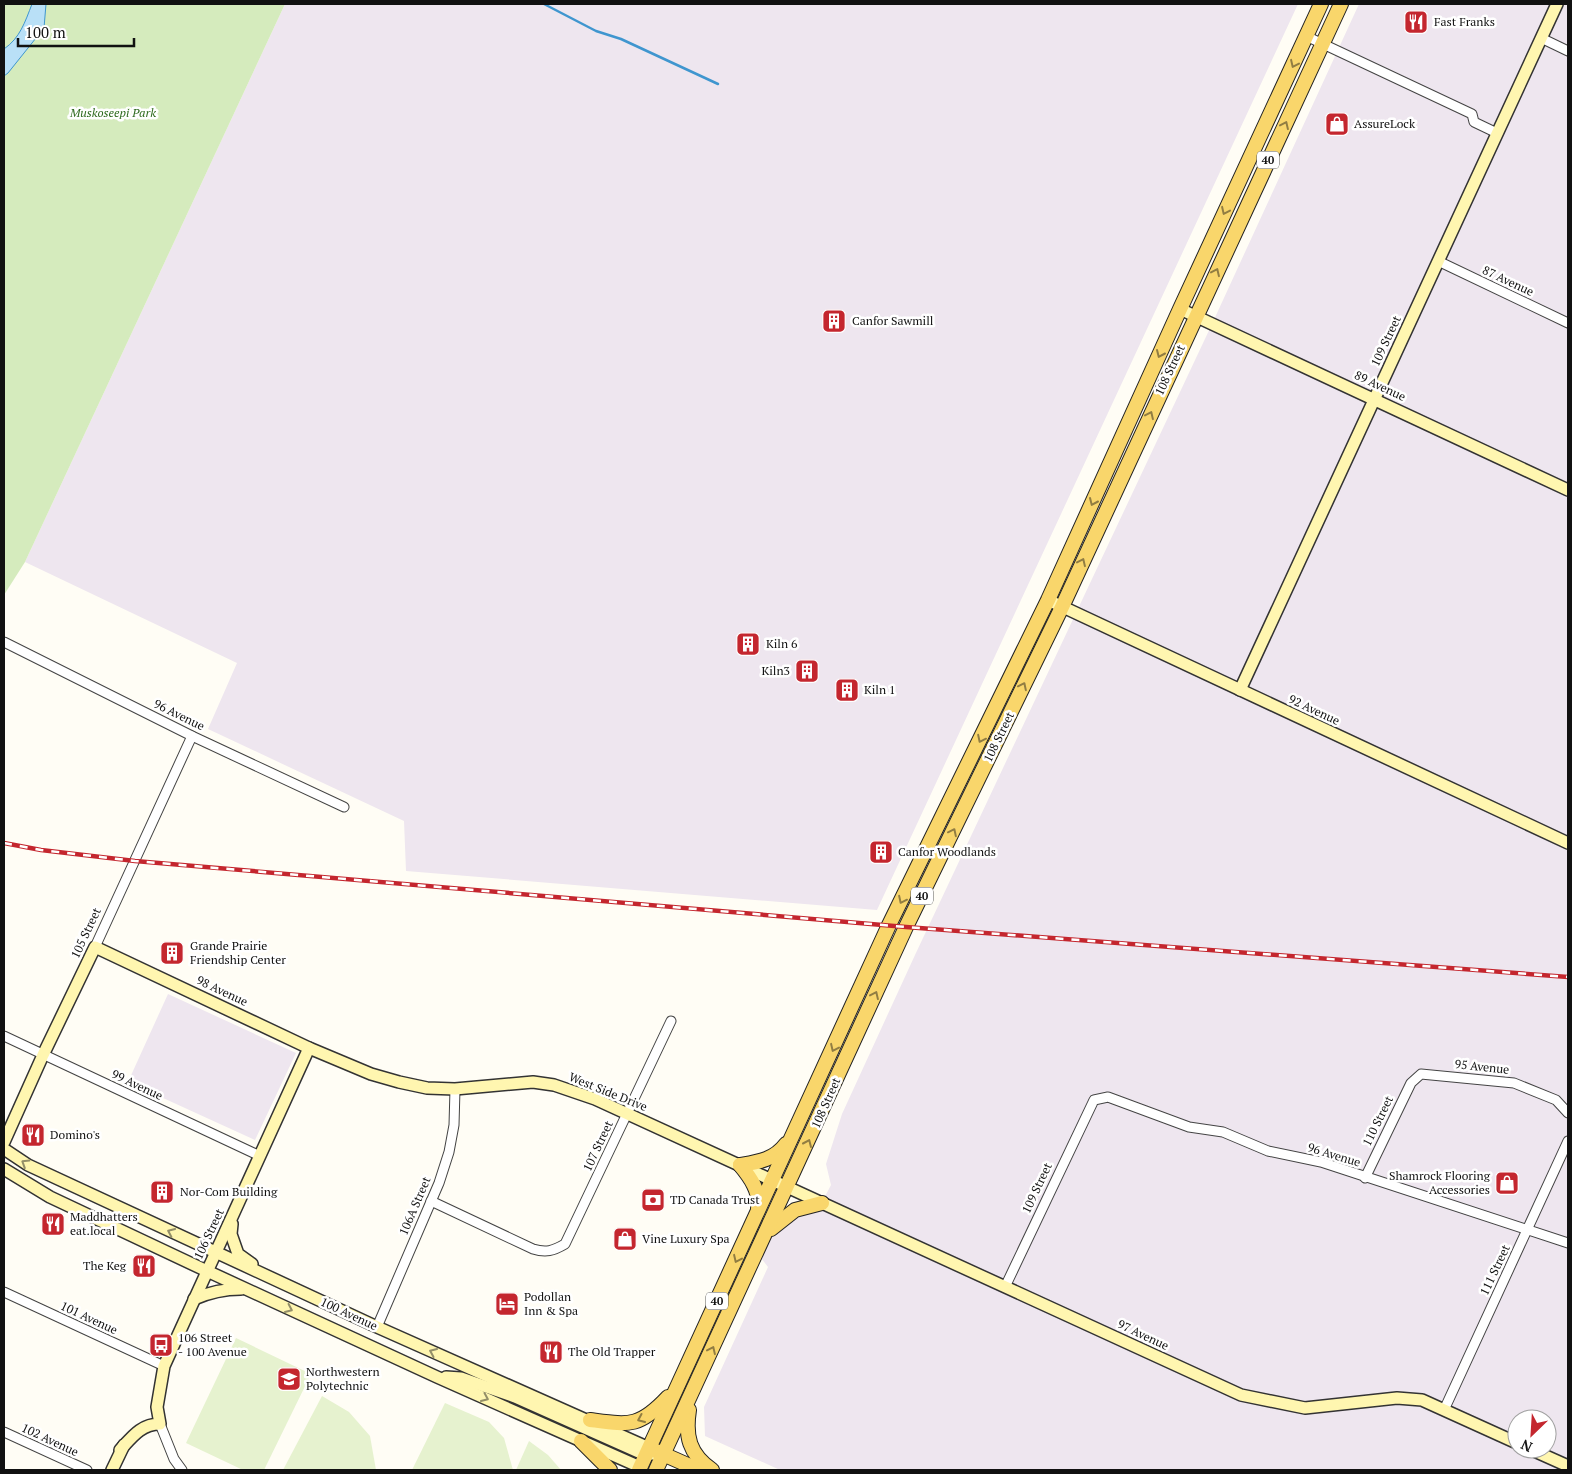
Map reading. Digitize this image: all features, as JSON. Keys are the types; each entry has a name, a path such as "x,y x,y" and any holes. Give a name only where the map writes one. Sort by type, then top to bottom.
{"main road":[{"name":"108 Street","path":"651,1469 648,1451 890,926 1048,600 1180,309 1322,4"},
{"name":"108 Street","path":"651,1469 664,1454 692,1395 906,927 1062,606 1341,4"},
{"path":"757,1215 759,1198 752,1181 740,1165 770,1158 782,1148 797,1129"},
{"path":"767,1233 795,1210 822,1202"},
{"path":"590,1420 625,1424 638,1422 654,1412 677,1388"},
{"path":"692,1395 687,1428 689,1440 705,1466 712,1470"},
{"path":"581,1441 610,1470"},
{"name":"100 Avenue","path":"648,1451 664,1454 698,1470"}],"street":[{"name":"109 Street","path":"1240,690 1557,4"},
{"path":"1306,36 1472,114 1474,122 1497,133"},
{"path":"1541,38 1568,51"},
{"name":"87 Avenue","path":"1438,261 1568,323"},
{"name":"89 Avenue","path":"1180,309 1568,490"},
{"name":"92 Avenue","path":"1048,600 1568,843"},
{"name":"96 Avenue","path":"4,642 192,736 344,807"},
{"name":"105 Street","path":"4,1142 192,736"},
{"name":"98 Avenue","path":"95,947 309,1048"},
{"name":"107 Street","path":"431,1201 533,1249 544,1252 555,1250 565,1244 572,1233 671,1021"},
{"name":"99 Avenue","path":"4,1036 260,1156"},
{"name":"West Side Drive","path":"309,1048 371,1074 427,1088 455,1089 533,1082 554,1085 595,1099 773,1180"},
{"name":"106 Street","path":"160,1424 157,1407 164,1366 309,1048"},
{"name":"95 Avenue","path":"1417,1078 1421,1074 1514,1083 1556,1100 1568,1113"},
{"name":"110 Street","path":"1365,1178 1411,1083 1417,1078"},
{"name":"106A Street","path":"376,1327 431,1201 449,1152 454,1125 455,1089"},
{"name":"96 Avenue","path":"1094,1100 1108,1097 1189,1127 1223,1132 1268,1151 1321,1162 1568,1243"},
{"name":"109 Street","path":"1005,1287 1094,1100"},
{"name":"111 Street","path":"1444,1410 1568,1141"},
{"name":"100 Avenue","path":"4,1149 28,1165 376,1327 590,1420 648,1451"},
{"name":"100 Avenue","path":"4,1169 50,1196 207,1271 437,1377 581,1441 651,1469"},
{"name":"97 Avenue","path":"773,1180 1241,1395 1305,1408 1406,1398 1422,1400 1507,1438"},
{"path":"234,1214 231,1234 238,1254 274,1280"},
{"path":"194,1299 225,1289 245,1288"},
{"name":"101 Avenue","path":"4,1292 164,1366"},
{"path":"437,1377 461,1378 515,1397 648,1451"},
{"path":"112,1470 120,1450 138,1423 151,1415 157,1407"},
{"path":"120,1450 140,1429 152,1424 160,1424 174,1459 182,1470"},
{"name":"102 Avenue","path":"4,1432 87,1470"},
{"path":"1552,1459 1568,1466"}],"shaded area":[{"path":"285,4 1298,4 877,910 406,871 404,821 208,729 237,663 25,562"},
{"path":"1359,4 1568,4 1568,1470 780,1470 705,1436 704,1407 768,1267 757,1253 767,1233 822,1202 831,1185 826,1164 842,1114 1212,324"},
{"path":"168,994 296,1053 255,1140 128,1082"}],"green space":[{"name":"Muskoseepi Park","path":"4,4 285,4 25,562 4,595"},
{"path":"236,1338 311,1374 264,1470 243,1470 186,1443"},
{"path":"322,1396 349,1412 370,1436 376,1470 283,1470"},
{"path":"445,1403 489,1422 504,1438 513,1470 412,1470"},
{"path":"529,1441 548,1455 561,1470 516,1470"}],"water":[{"path":"32,4 46,4 44,28 4,76 4,49 18,35"}],"waterway":[{"path":"544,4 596,31 621,39 718,84"}],"railway":[{"path":"4,843 41,850 135,861 906,927 1568,977"}],"place":[{"name":"Fast Franks","path":"1416,22"},
{"name":"AssureLock","path":"1337,124"},
{"name":"Canfor Sawmill","path":"834,321"},
{"name":"Kiln 6","path":"748,644"},
{"name":"Kiln3","path":"807,671"},
{"name":"Kiln 1","path":"847,690"},
{"name":"Canfor Woodlands","path":"881,852"},
{"name":"Grande Prairie Friendship Center","path":"172,953"},
{"name":"Domino's","path":"33,1135"},
{"name":"Shamrock Flooring Accessories","path":"1507,1183"},
{"name":"Nor-Com Building","path":"162,1192"},
{"name":"TD Canada Trust","path":"653,1200"},
{"name":"Maddhatters eat.local","path":"53,1224"},
{"name":"Vine Luxury Spa","path":"625,1239"},
{"name":"The Keg","path":"144,1266"},
{"name":"Podollan Inn & Spa","path":"507,1304"},
{"name":"106 Street - 100 Avenue","path":"161,1345"},
{"name":"The Old Trapper","path":"551,1352"},
{"name":"Northwestern Polytechnic","path":"289,1379"}]}
